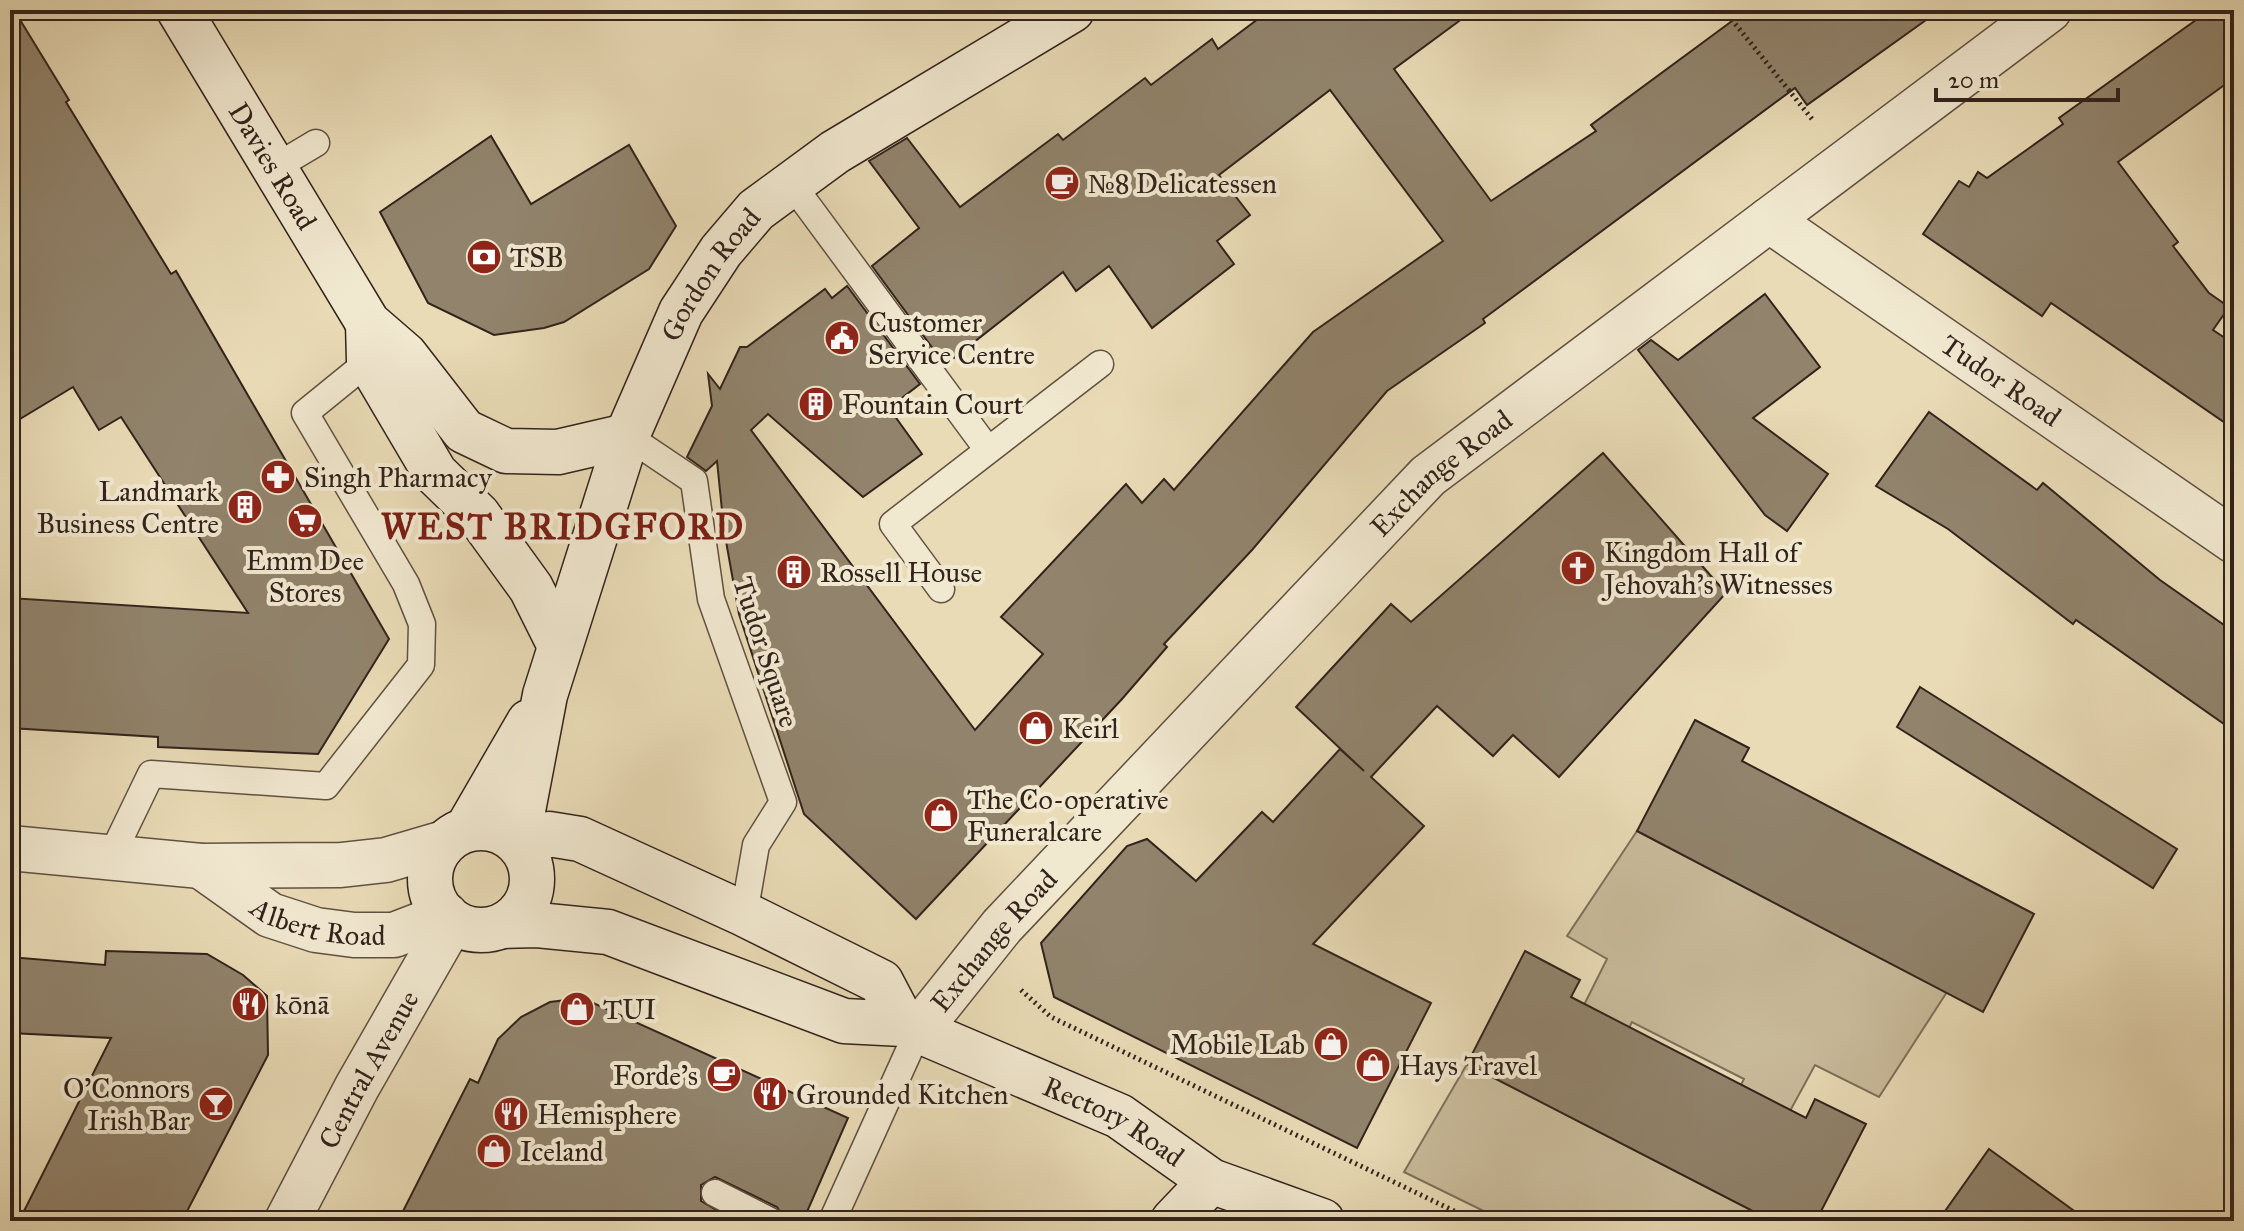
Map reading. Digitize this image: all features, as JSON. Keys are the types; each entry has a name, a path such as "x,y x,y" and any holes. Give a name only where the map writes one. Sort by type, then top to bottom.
{"street":[{"name":"Davies Road","path":"179,10 274,168 369,342 435,473 478,515 531,588 560,646"},
{"name":"Gordon Road","path":"520,845 545,695 627,436 681,312 705,275 742,225 791,183 835,152 1072,10"},
{"name":"Exchange Road","path":"911,1027 966,972 1013,915 1428,476 2049,10"},
{"name":"Tudor Road","path":"1769,220 2234,541"},
{"name":"Davies Road","path":"369,342 405,355 464,431 506,451 558,452 627,436"},
{"name":"Gordon Road","path":"456,836 545,695"},
{"path":"494,829 520,845 532,876 531,892 525,905 502,926 485,930 468,928 449,918 430,888 434,857 456,836 494,829"},
{"path":"520,845 549,834 580,839 744,914 881,982 911,1027"},
{"name":"Albert Road","path":"10,848 201,866 341,865 386,860 456,836"},
{"name":"Albert Road","path":"201,866 270,915 316,930 354,935 394,935 449,918"},
{"name":"Central Avenue","path":"287,1221 449,918"},
{"name":"Rectory Road","path":"502,926 537,925 608,932 844,1021 911,1027 1119,1116 1211,1181 1322,1221"},
{"path":"1173,1221 1211,1181"}],"lane":[{"path":"274,168 316,143"},
{"path":"791,183 988,450"},
{"path":"110,859 151,774 326,786 421,665 422,624 406,584 305,413 369,342"},
{"path":"941,589 893,524 1100,364"},
{"name":"Tudor Square","path":"627,436 694,481 711,599 783,802 756,845 744,914"},
{"path":"832,1221 911,1027"},
{"path":"715,1193 770,1221"}],"path":[{"path":"1724,10 1846,162"},
{"path":"966,972 1002,972 1051,1017 1475,1221"}],"shaded area":[{"path":"1637,831 1947,992 1879,1097 1815,1065 1777,1135 1729,1108 1744,1079 1632,1022 1616,1053 1571,1031 1607,959 1567,936"},
{"path":"1467,1064 1773,1221 1504,1221 1404,1172"}],"building":[{"path":"10,10 14,10 69,100 66,102 171,274 176,271 389,639 318,754 158,747 158,737 10,728 10,598 248,613 121,417 99,430 73,387 10,425"},
{"path":"1270,10 1474,10 1394,69 1491,201 1596,131 1591,125 1747,10 1940,10 1807,105 1795,88 1483,319 1485,323 1387,391 1252,550 1164,644 1167,647 1122,699 916,919 804,814 739,614 724,530 717,461 706,471 687,457 712,406 708,374 720,389 740,347 747,347 825,289 832,298 847,286 920,384 889,408 922,454 863,497 768,414 751,430 975,730 1043,654 1001,617 1126,484 1142,503 1164,479 1174,490 1313,332 1443,241 1330,90 1219,175 1250,215 1217,241 1234,264 1152,328 1109,266 1076,291 1063,272 945,365 872,266 919,228 869,161 907,138 960,207 1058,134 1063,140 1145,78 1151,85 1212,39 1218,49"},
{"path":"2210,10 2234,10 2234,78 2118,162 2178,242 2173,246 2209,293 2229,307 2213,330 2234,344 2234,429 2051,303 2042,316 1923,234 1959,181 1969,187 1978,172 1987,178 2063,124 2059,118"},
{"name":"TSB","path":"491,136 531,204 629,145 676,226 649,269 564,322 544,328 494,335 428,303 380,212"},
{"path":"1765,294 1820,367 1753,418 1828,474 1787,531 1765,515 1638,350 1651,340 1678,360"},
{"path":"1929,412 2037,490 2043,483 2160,580 2234,632 2234,731 2076,620 2073,624 1948,529 1876,486"},
{"path":"1603,453 1726,593 1559,777 1513,735 1493,756 1437,706 1371,777 1424,826 1313,944 1431,1003 1357,1148 1054,997 1041,943 1127,846 1147,839 1196,881 1262,812 1273,822 1340,749 1364,771 1296,707 1391,604 1411,622"},
{"path":"1920,687 2177,849 2153,888 1897,727"},
{"path":"1695,720 1749,748 1742,761 2034,914 1983,1012 1637,831"},
{"path":"106,951 207,954 243,975 267,996 268,1055 182,1221 19,1221 111,1038 10,1033 10,957 105,965"},
{"path":"1525,951 1580,980 1571,997 1806,1118 1815,1099 1866,1124 1816,1221 1772,1221 1467,1064"},
{"path":"582,998 848,1118 803,1221 786,1221 777,1207 715,1177 701,1185 701,1201 735,1221 398,1221 470,1079 478,1083 498,1039 521,1017 550,1002"},
{"path":"1989,1149 2088,1221 1938,1221"}],"place":[{"name":"№8 Delicatessen","path":"1062,183"},
{"name":"TSB","path":"484,257"},
{"name":"Customer Service Centre","path":"842,338"},
{"name":"Fountain Court","path":"816,404"},
{"name":"Singh Pharmacy","path":"278,477"},
{"name":"Landmark Business Centre","path":"245,507"},
{"name":"Emm Dee Stores","path":"305,521"},
{"name":"Kingdom Hall of Jehovah's Witnesses","path":"1578,568"},
{"name":"Rossell House","path":"794,572"},
{"name":"Keirl","path":"1036,728"},
{"name":"The Co-operative Funeralcare","path":"941,815"},
{"name":"kōnā","path":"249,1004"},
{"name":"TUI","path":"577,1009"},
{"name":"Mobile Lab","path":"1331,1044"},
{"name":"Hays Travel","path":"1373,1065"},
{"name":"Forde's","path":"724,1075"},
{"name":"Grounded Kitchen","path":"770,1094"},
{"name":"O'Connors Irish Bar","path":"216,1104"},
{"name":"Hemisphere","path":"511,1114"},
{"name":"Iceland","path":"494,1151"}],"district":[{"name":"WEST BRIDGFORD","path":"563,527"}]}
